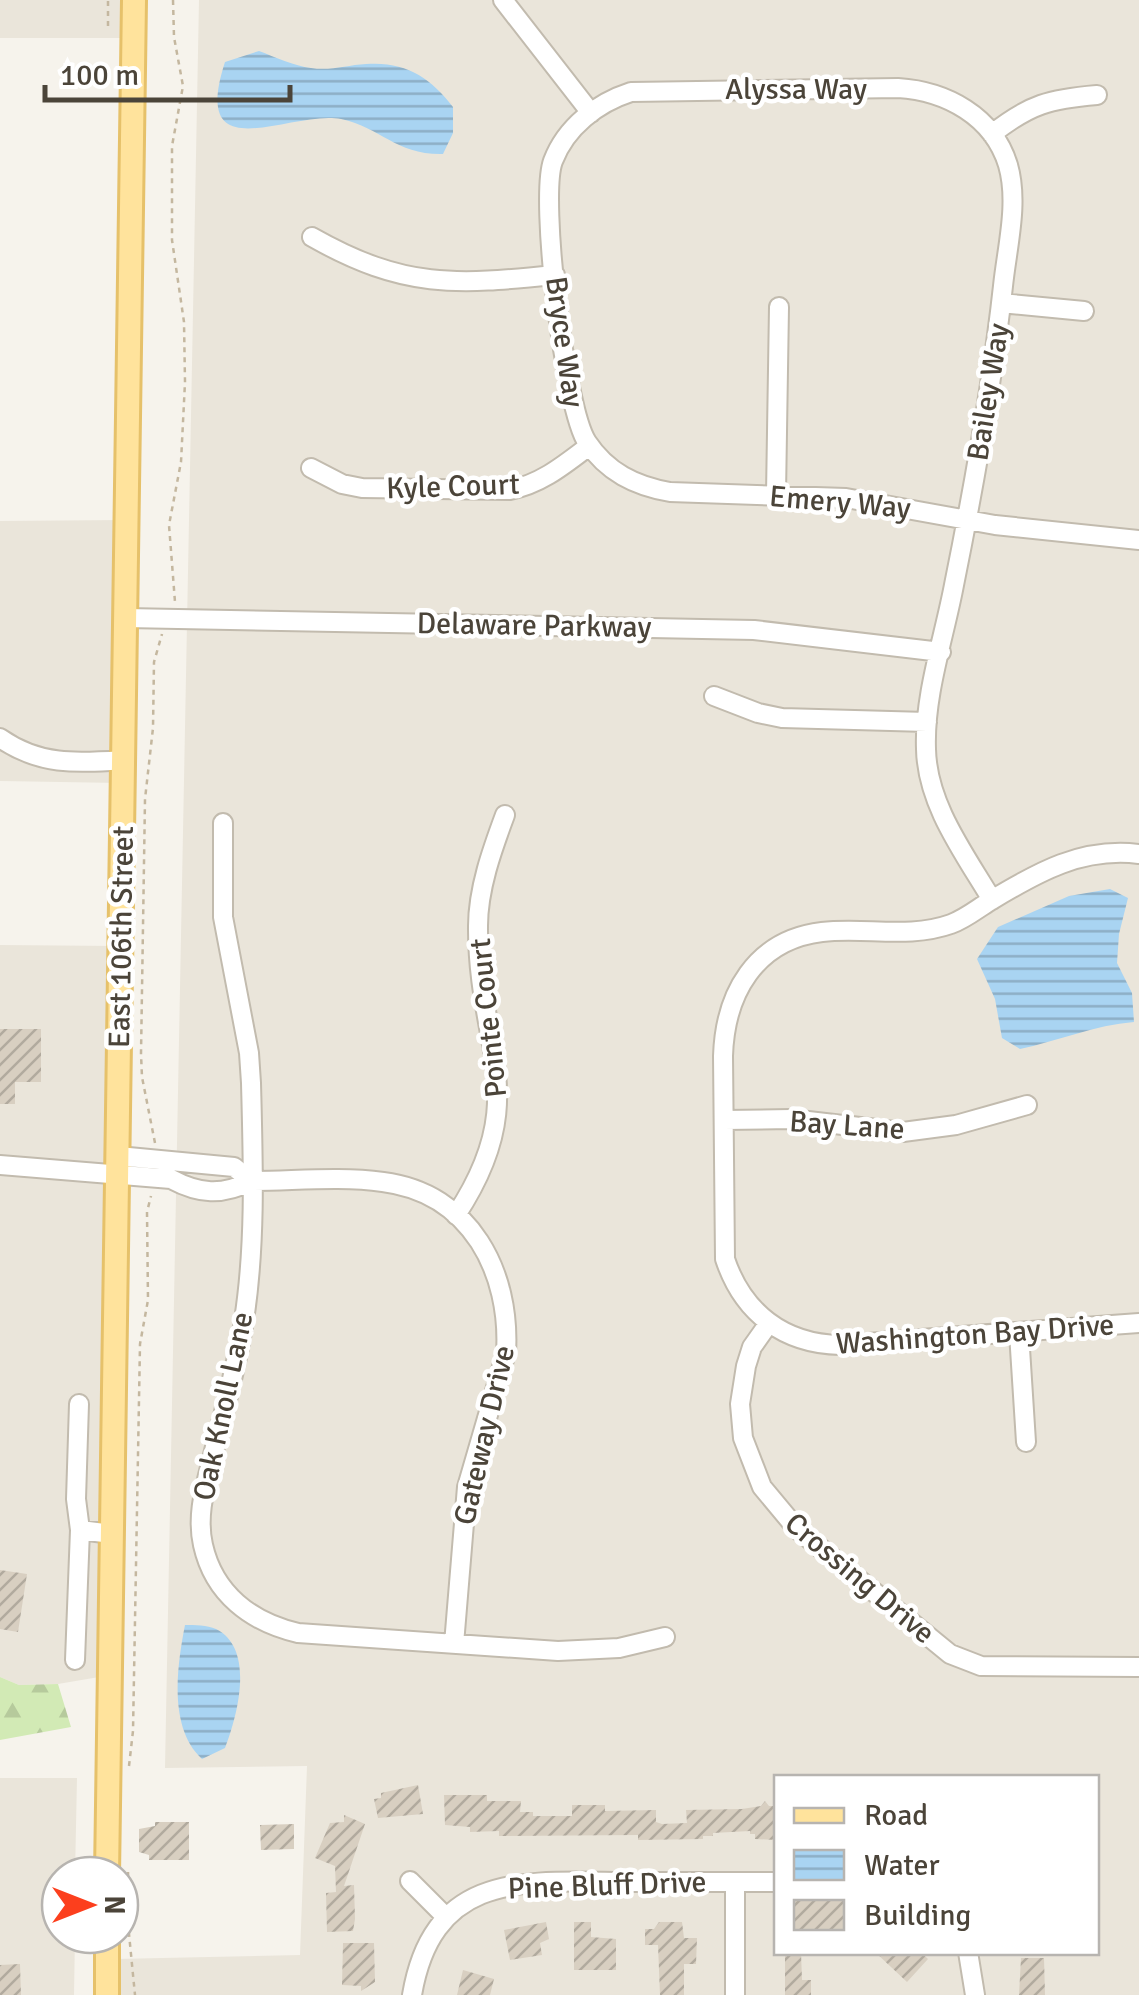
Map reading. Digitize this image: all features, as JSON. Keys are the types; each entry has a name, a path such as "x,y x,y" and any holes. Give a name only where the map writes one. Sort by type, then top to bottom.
{"main road":[{"name":"East 106th Street","path":"107,1855 134,0"},
{"path":"107,1955 107,1995"}],"street":[{"path":"503,0 590,112"},
{"name":"Alyssa Way","path":"590,112 632,92 898,88 944,96 966,109 992,134"},
{"path":"992,134 1033,106 1055,98 1098,95"},
{"name":"Bryce Way","path":"590,112 562,143 548,182 548,219 574,415 589,446 609,468 646,488 711,494"},
{"name":"Bailey Way","path":"992,134 1008,166 1012,188 1001,303 967,520 927,722 929,780 948,826 992,900"},
{"path":"312,237 376,267 434,282 555,275"},
{"path":"1001,303 1084,311"},
{"path":"776,494 780,307"},
{"name":"Kyle Court","path":"310,468 342,484 362,488 510,490 543,479 589,446"},
{"name":"Emery Way","path":"711,494 776,494 878,502 967,520 1139,540"},
{"name":"Delaware Parkway","path":"126,618 754,630 941,652"},
{"path":"714,696 782,718 927,722"},
{"path":"0,738 31,756 54,762 123,760"},
{"name":"Pointe Court","path":"456,1216 491,1152 497,1119 499,1083 479,964 478,924 489,864 506,815"},
{"name":"Oak Knoll Lane","path":"223,822 222,917 250,1068 250,1267 244,1322 200,1512 203,1548 211,1572 234,1602 262,1622 298,1633 592,1651 665,1637"},
{"name":"Washington Bay Drive","path":"1139,854 1101,852 1081,856 1041,872 956,922 934,929 824,932 792,940 762,957 736,991 728,1010 724,1043 726,1259 732,1280 768,1324 801,1341 820,1344 1139,1323"},
{"name":"Bay Lane","path":"724,1120 791,1120 903,1132 956,1125 1027,1104"},
{"name":"Gateway Drive","path":"0,1164 234,1167 251,1182"},
{"name":"Gateway Drive","path":"154,1168 192,1190 216,1192 251,1182 387,1182 443,1204 478,1237 504,1292 508,1332 506,1353 467,1487 454,1644"},
{"name":"Crossing Drive","path":"768,1324 752,1347 746,1366 740,1404 743,1438 762,1487 797,1529 950,1654 982,1666 1139,1667"},
{"path":"1019,1332 1026,1442"},
{"path":"75,1660 80,1530 76,1499 78,1404"},
{"path":"80,1530 112,1534"},
{"path":"410,1881 446,1917"},
{"name":"Pine Bluff Drive","path":"412,1995 424,1952 446,1917 478,1894 500,1886 528,1882 774,1882"},
{"path":"735,1882 735,1995"},
{"path":"969,1955 976,1995"}],"path":[{"path":"108,0 108,26"},
{"path":"173,0 174,37 183,86 172,146 172,240 182,308 186,382 181,462 168,525 175,604"},
{"path":"127,1775 132,1741 140,1344 148,1300 147,1212 155,1142 141,1054 145,799 153,728 154,662 163,631"},
{"path":"131,1955 135,1995"}],"shaded area":[{"path":"0,0 120,0 120,38 0,38"},
{"path":"199,0 1139,0 1139,1995 114,1995 115,1959 300,1955 307,1766 165,1768"},
{"path":"125,520 121,783 0,781 0,521"},
{"path":"0,945 118,946 105,1676 58,1684 19,1685 0,1677"},
{"path":"0,1778 77,1778 75,1855 40,1855 40,1955 75,1955 74,1995 0,1995"}],"green space":[{"path":"0,1677 19,1685 58,1684 71,1727 0,1740"}],"water":[{"path":"259,51 311,68 380,64 416,73 453,107 453,133 443,154 401,146 341,119 320,118 251,128 233,126 221,116 218,96 225,62"},
{"path":"1110,889 1128,898 1117,963 1132,993 1134,1022 1020,1049 1002,1038 995,999 977,959 998,927 1069,896"},
{"path":"185,1625 216,1629 228,1639 240,1667 238,1702 225,1748 202,1759 191,1746 180,1714 178,1677"}],"building":[{"path":"0,1029 41,1029 41,1082 15,1082 15,1104 0,1104"},
{"path":"0,1570 27,1574 18,1632 0,1629"},
{"path":"418,1785 423,1814 378,1818 374,1799 381,1798 381,1793"},
{"path":"444,1795 487,1795 487,1801 521,1801 520,1812 533,1812 533,1816 572,1816 572,1805 605,1805 605,1811 656,1810 656,1822 662,1824 687,1823 686,1810 742,1809 761,1806 765,1801 774,1806 774,1840 755,1839 750,1831 713,1833 703,1839 638,1840 638,1835 499,1836 499,1831 470,1832 470,1827 445,1825"},
{"path":"344,1815 365,1824 344,1886 354,1885 355,1919 353,1931 327,1932 326,1893 336,1892 335,1866 315,1858 330,1823 344,1822"},
{"path":"155,1822 189,1822 189,1860 149,1860 149,1855 139,1852 139,1829 155,1826"},
{"path":"294,1824 294,1849 261,1850 260,1825"},
{"path":"546,1922 549,1939 540,1943 542,1955 510,1960 504,1930"},
{"path":"574,1922 591,1922 591,1937 616,1939 616,1970 574,1970"},
{"path":"659,1922 682,1922 684,1938 697,1938 696,1964 684,1964 684,1995 660,1995 658,1945 645,1945 645,1929 654,1929"},
{"path":"343,1943 374,1943 375,1982 361,1991 361,1986 342,1985"},
{"path":"785,1955 801,1955 802,1980 811,1980 811,1995 785,1995"},
{"path":"878,1955 924,1955 928,1959 907,1982"},
{"path":"1021,1958 1044,1958 1045,1995 1019,1995"},
{"path":"20,1964 21,1995 0,1995 0,1965"},
{"path":"463,1970 494,1979 490,1995 457,1995"}]}
